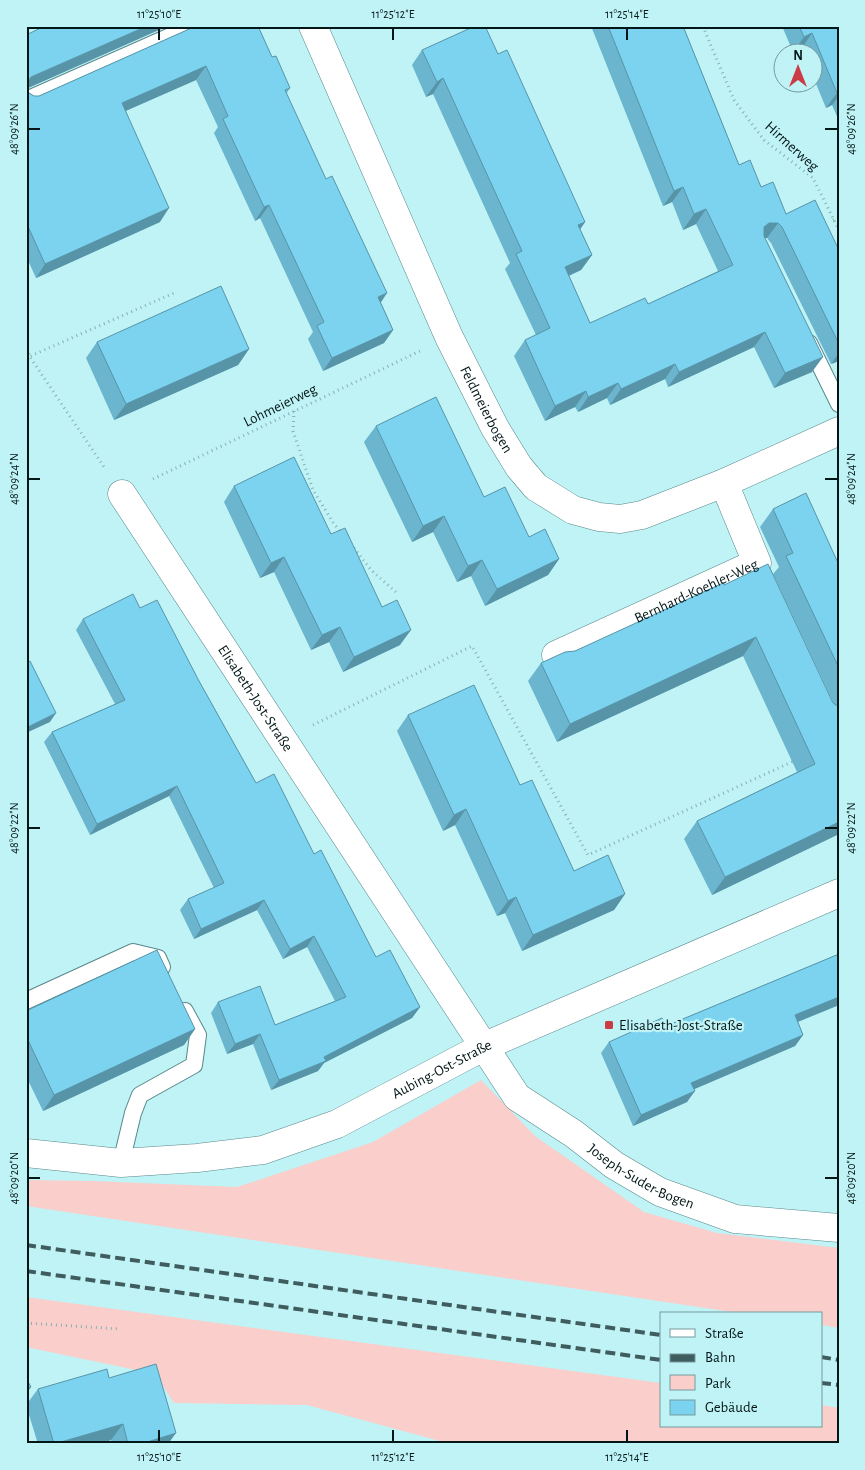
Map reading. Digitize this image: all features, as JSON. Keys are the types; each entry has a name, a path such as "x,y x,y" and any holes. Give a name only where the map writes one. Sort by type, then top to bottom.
{"street":[{"name":"Feldmeierbogen","path":"313,26 449,337 495,428 519,467 536,486 573,510 599,517 620,519 642,515 724,483 839,431"},
{"name":"Bernhard-Koehler-Weg","path":"556,655 761,572 724,483"},
{"name":"Elisabeth-Jost-Straße","path":"122,494 485,1046"},
{"name":"Aubing-Ost-Straße","path":"26,1153 121,1163 197,1158 263,1150 337,1124 485,1046 839,893"},
{"name":"Joseph-Suder-Bogen","path":"485,1046 517,1096 574,1134 614,1165 660,1192 735,1219 839,1228"}],"lane":[{"path":"26,100 193,26"},
{"path":"801,325 839,404"},
{"path":"26,1001 133,952 158,958 171,984"},
{"path":"121,1163 133,1113 140,1095 194,1065 198,1036 180,1001"}],"path":[{"name":"Hirmerweg","path":"704,26 734,100 764,140 813,178 839,230"},
{"path":"833,220 839,218"},
{"path":"28,358 174,293"},
{"name":"Lohmeierweg","path":"122,494 449,337"},
{"path":"26,349 28,358 122,494"},
{"path":"294,411 293,430 313,490 343,535"},
{"path":"348,542 371,570 397,593"},
{"path":"284,740 472,646 588,856 794,761"},
{"path":"26,1324 120,1329"}],"green space":[{"path":"481,1080 535,1136 644,1212 717,1233 839,1248 839,1328 822,1325 822,1312 732,1312 26,1206 26,1180 237,1187 373,1142"},
{"path":"26,1297 660,1383 660,1428 822,1428 822,1405 839,1408 839,1444 451,1444 307,1405 174,1403 155,1374 26,1347"}],"building":[{"path":"45,26 147,26 31,77 26,84 26,35"},
{"path":"196,26 258,26 272,57 276,56 290,88 285,90 326,179 332,176 387,293 378,297 393,330 332,358 317,326 324,322 269,205 264,207 223,119 228,116 206,66 122,103 169,208 45,264 26,222 26,91 34,96 39,96"},
{"path":"475,26 485,26 498,54 507,50 585,222 578,225 592,255 565,267 590,323 645,298 648,304 733,265 706,209 694,214 683,187 674,191 608,26 683,26 739,165 750,160 761,187 773,182 786,214 815,200 839,250 839,344 782,227 778,223 769,223 764,227 764,236 823,357 785,373 765,332 679,372 675,364 621,389 618,383 588,397 586,391 555,406 525,340 550,328 516,254 522,251 443,78 437,82 422,50"},
{"path":"799,26 839,26 839,92 837,93 822,57 822,42 816,42 812,33 804,37"},
{"path":"221,286 249,349 126,404 97,342"},
{"path":"436,397 484,497 505,487 529,537 545,529 559,559 497,589 482,560 468,566 444,516 423,526 376,426"},
{"path":"294,457 331,534 345,528 382,607 397,600 411,630 354,657 340,627 322,635 284,557 271,563 234,486"},
{"path":"806,493 839,565 839,668 786,556 793,553 773,509"},
{"path":"768,564 833,703 839,707 839,822 725,877 697,821 815,764 756,637 570,724 541,663 565,652 575,651"},
{"path":"133,594 140,608 157,600 199,681 256,783 274,774 314,854 321,850 376,957 390,950 420,1007 324,1057 326,1061 279,1080 260,1034 235,1044 218,1002 260,986 275,1025 346,997 314,936 290,949 264,900 201,929 188,899 224,883 177,786 97,824 52,732 125,700 83,619"},
{"path":"30,661 56,713 26,728 26,663"},
{"path":"474,685 520,785 532,780 574,871 608,855 625,894 533,935 516,897 508,901 466,809 454,815 408,715"},
{"path":"157,950 195,1029 54,1095 26,1036 26,1011"},
{"path":"839,954 839,997 795,1015 803,1035 691,1083 695,1091 641,1115 609,1042 662,1018 666,1026"},
{"path":"156,1364 176,1433 141,1444 128,1444 123,1424 54,1444 38,1389 107,1369 109,1378"},
{"path":"26,1378 31,1387 26,1389"}],"railway":[{"path":"26,1245 660,1335"},
{"path":"26,1271 660,1360"},
{"path":"822,1357 839,1360"},
{"path":"822,1383 839,1385"}],"place":[{"name":"Elisabeth-Jost-Straße","path":"609,1025"}]}
